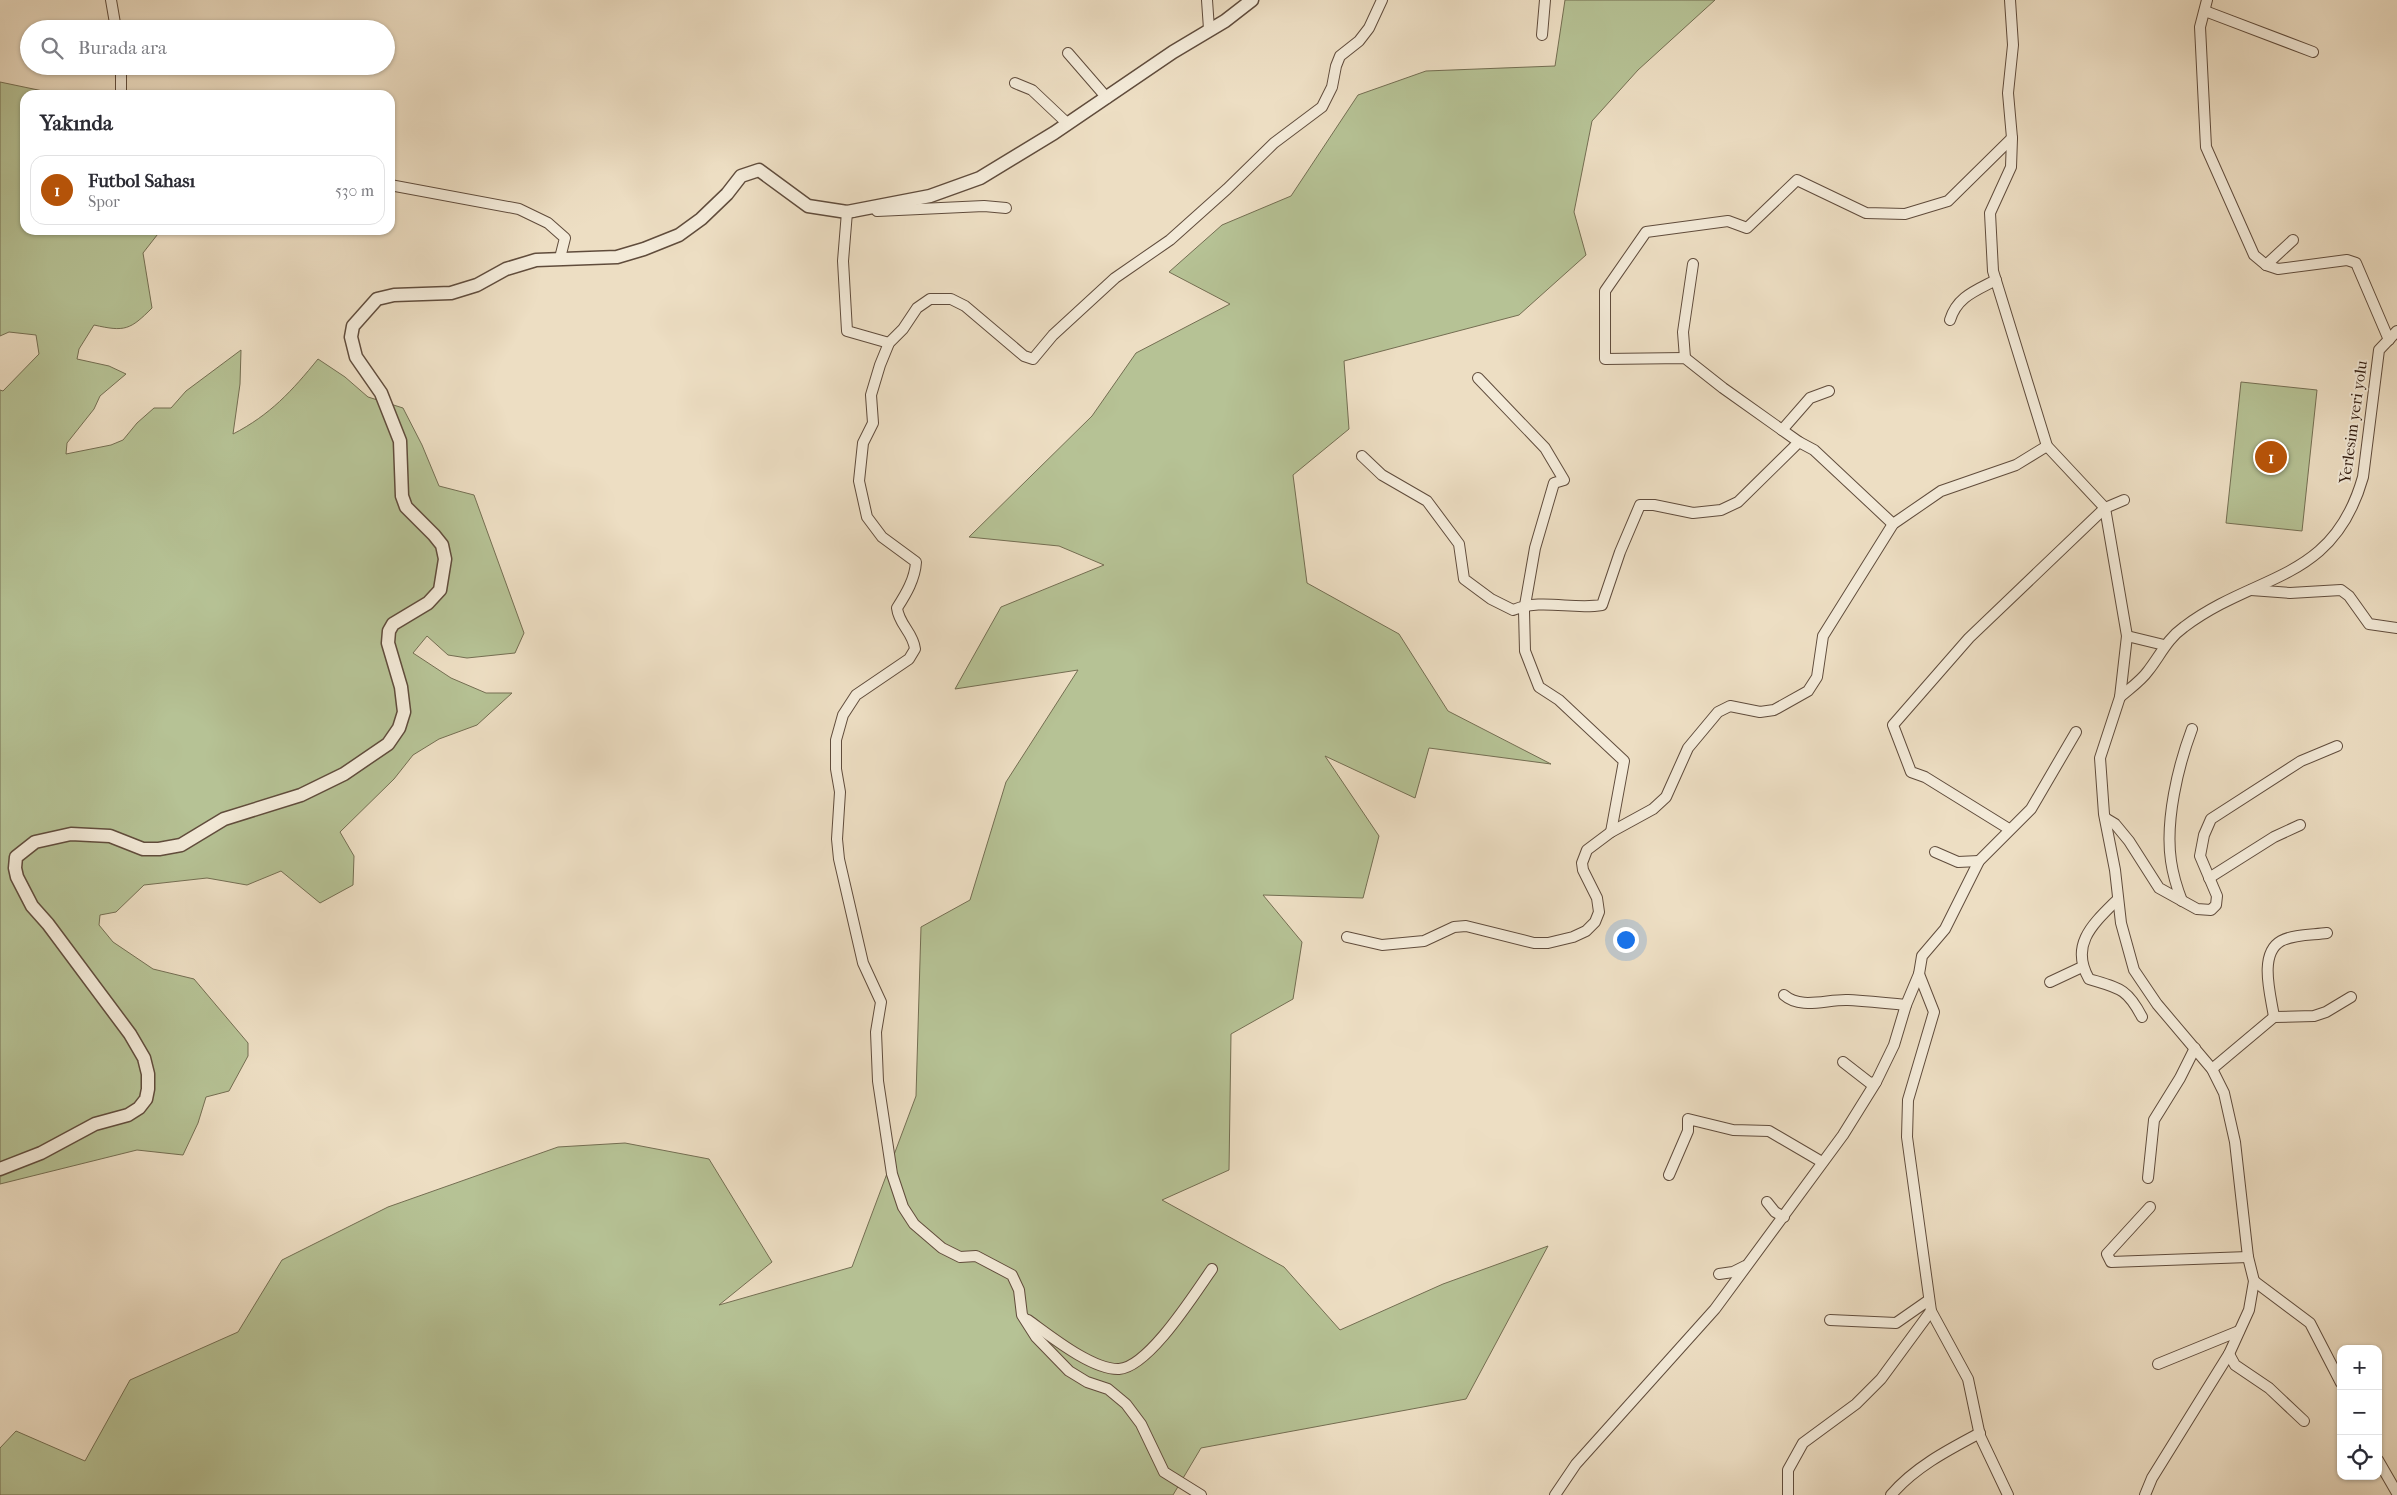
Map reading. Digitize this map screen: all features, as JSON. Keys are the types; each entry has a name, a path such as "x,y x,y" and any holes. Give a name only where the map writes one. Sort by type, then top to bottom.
{"street":[{"path":"111,0 114,20"},
{"path":"1207,0 1209,29"},
{"path":"847,212 930,196 980,178 1068,124 1252,0"},
{"path":"1201,1495 1164,1472 1141,1424 1126,1404 1108,1389 1088,1382 1069,1371 1036,1337 1022,1315 1019,1290 1012,1275 976,1256 960,1257 942,1248 914,1224 903,1207 892,1174 878,1081 876,1032 881,1002 862,963 839,858 837,839 840,792 836,769 836,740 842,715 856,695 909,659 916,649 914,638 898,618 897,608 906,595 916,571 916,562 882,537 867,517 859,482 862,443 873,423 871,395 880,365 890,343 903,329 917,308 930,299 951,299 965,306 1024,356 1033,359 1053,336 1114,278 1170,240 1227,189 1274,143 1322,107 1332,87 1340,56 1358,41 1369,28 1382,0"},
{"path":"1542,35 1545,0"},
{"path":"2010,0 2013,46 2008,93 2012,138 2011,167 1990,213 1996,280 2047,446 2105,508 2127,636 2120,697 2100,758 2105,818 2121,923 2134,970 2158,1004 2212,1069 2227,1100 2232,1124 2248,1257 2254,1281 2249,1310 2228,1354 2152,1478 2145,1495"},
{"path":"2207,0 2200,27 2206,147 2254,255 2266,265 2278,269 2347,260 2356,263 2388,340"},
{"path":"2205,11 2313,52"},
{"path":"1068,53 1107,98"},
{"path":"121,75 121,90"},
{"path":"1015,83 1032,90 1068,124"},
{"path":"1893,524 1814,450 1799,442 1723,388 1685,358 1605,359 1605,291 1646,232 1728,220 1747,228 1797,180 1866,213 1905,214 1948,201 2012,138"},
{"path":"0,1169 41,1153 95,1124 128,1115 146,1099 148,1089 148,1074 144,1058 130,1034 48,924 32,906 15,868 16,857 35,842 71,834 110,836 143,849 159,849 181,845 224,819 301,794 344,774 388,744 399,728 404,712 401,687 388,643 389,631 393,624 428,603 440,590 445,559 442,545 406,507 402,496 400,441 381,393 356,357 352,337 353,326 376,299 394,295 450,293 478,285 506,269 536,260 617,257 644,249 679,235 701,219 727,194 741,176 759,170 808,206 847,212 984,206 1006,208"},
{"path":"395,186 519,209 548,223 565,238 560,258"},
{"path":"847,212 843,261 847,331 890,343"},
{"path":"2266,265 2293,240"},
{"path":"1685,358 1683,332 1693,264"},
{"path":"1950,320 1954,307 1969,295 1996,280"},
{"name":"Yerlesim yeri yolu","path":"2250,590 2286,575 2309,560 2330,541 2351,508 2363,477 2379,350 2397,331"},
{"path":"1478,378 1545,448 1564,480 1554,483 1537,539 1527,604 1524,611 1525,651 1539,688 1559,700 1624,761 1611,832"},
{"path":"1782,430 1810,398 1830,391"},
{"path":"1362,456 1382,475 1427,501 1460,544 1464,579 1491,600 1513,610 1527,604 1591,607 1602,605 1620,552 1640,505 1654,505 1693,513 1721,510 1738,502 1799,442"},
{"path":"1347,938 1382,945 1424,940 1454,927 1466,926 1534,943 1548,943 1573,938 1586,931 1595,922 1599,912 1597,898 1583,870 1582,863 1587,850 1611,832 1653,809 1666,797 1688,748 1718,712 1730,706 1760,712 1774,710 1792,702 1808,690 1817,677 1823,636 1893,524 1941,491 2016,464 2047,446"},
{"path":"2009,829 1925,777 1911,772 1893,726 1970,638 2105,508 2124,500"},
{"path":"2120,697 2147,673 2164,645 2182,628 2225,601 2250,590 2290,593 2341,590 2349,596 2369,624 2397,628"},
{"path":"2127,636 2164,645"},
{"path":"2182,901 2173,872 2170,841 2180,768 2192,729"},
{"path":"1555,1495 1576,1464 1715,1309 1842,1135 1876,1082 1894,1045 1906,1004 1919,974 1922,956 1945,929 1979,860 2031,809 2076,732"},
{"path":"2105,818 2115,824 2130,841 2159,888 2202,911 2214,908 2217,896 2201,860 2200,851 2211,819 2313,754 2337,746"},
{"path":"2209,878 2274,837 2300,825"},
{"path":"1935,852 1958,862 1979,860"},
{"path":"2118,899 2095,921 2082,940 2082,967 2089,980 2116,987 2132,998 2142,1017"},
{"path":"2274,1018 2268,966 2273,948 2281,941 2291,938 2327,933"},
{"path":"2050,982 2082,967"},
{"path":"1919,974 1934,1012 1908,1100 1907,1137 1929,1300 1931,1311 1968,1379 1980,1433 2008,1495"},
{"path":"1784,995 1791,1001 1806,1003 1846,1000 1906,1004"},
{"path":"2212,1069 2274,1018 2320,1014 2336,1007 2351,997"},
{"path":"2148,1178 2154,1120 2180,1078 2194,1048"},
{"path":"1843,1062 1870,1083 1876,1082"},
{"path":"1669,1175 1688,1130 1688,1120 1733,1130 1769,1131 1822,1162"},
{"path":"1767,1202 1775,1212 1784,1217"},
{"path":"2150,1207 2107,1254 2111,1262 2248,1257"},
{"path":"1719,1274 1733,1272 1749,1264"},
{"path":"1022,1315 1058,1342 1092,1362 1119,1369 1139,1361 1158,1342 1212,1269"},
{"path":"2254,1281 2310,1323 2337,1375"},
{"path":"1830,1320 1896,1323 1929,1300"},
{"path":"1788,1495 1788,1470 1803,1443 1856,1404 1881,1379 1931,1311"},
{"path":"2158,1364 2239,1331"},
{"path":"2228,1354 2235,1365 2269,1388 2304,1420"},
{"path":"1891,1495 1900,1485 1936,1456 1980,1433"},
{"path":"2382,1467 2397,1492"}],"green space":[{"path":"1565,0 1715,0 1638,70 1592,121 1574,212 1586,255 1519,315 1344,361 1349,429 1293,475 1307,583 1399,634 1448,711 1551,764 1429,748 1415,798 1325,756 1379,836 1363,898 1263,895 1302,942 1293,999 1231,1034 1229,1170 1162,1200 1284,1267 1340,1330 1443,1284 1548,1246 1466,1399 1201,1448 1173,1495 0,1495 0,1448 16,1431 85,1461 130,1380 238,1332 282,1260 388,1207 558,1147 625,1143 709,1159 772,1262 719,1305 852,1267 916,1096 921,927 970,900 1006,782 1078,670 955,689 1001,607 1104,565 1059,546 969,537 1092,416 1136,353 1230,304 1169,272 1222,225 1291,196 1358,95 1426,71 1555,66"},
{"path":"0,82 38,90 20,90 20,235 157,235 143,253 152,308 138,321 126,327 113,328 94,325 79,349 77,359 109,366 126,374 100,396 94,409 67,443 66,454 111,445 123,440 137,423 154,408 171,408 186,391 241,350 240,384 233,434 258,419 280,401 318,359 345,377 368,397 403,408 422,445 439,486 474,495 524,633 515,653 467,658 448,655 427,636 413,653 451,678 486,693 512,693 477,725 439,739 413,755 394,779 340,832 354,856 353,885 320,903 281,871 247,885 207,878 144,885 116,912 100,915 99,925 113,942 153,969 194,979 248,1043 248,1056 229,1091 206,1097 198,1123 183,1155 137,1150 0,1184 0,390 3,391 39,354 36,335 9,332 0,336"},
{"path":"2241,382 2317,390 2302,531 2226,523"}],"place":[{"name":"Futbol Sahası","path":"2271,457"}]}
